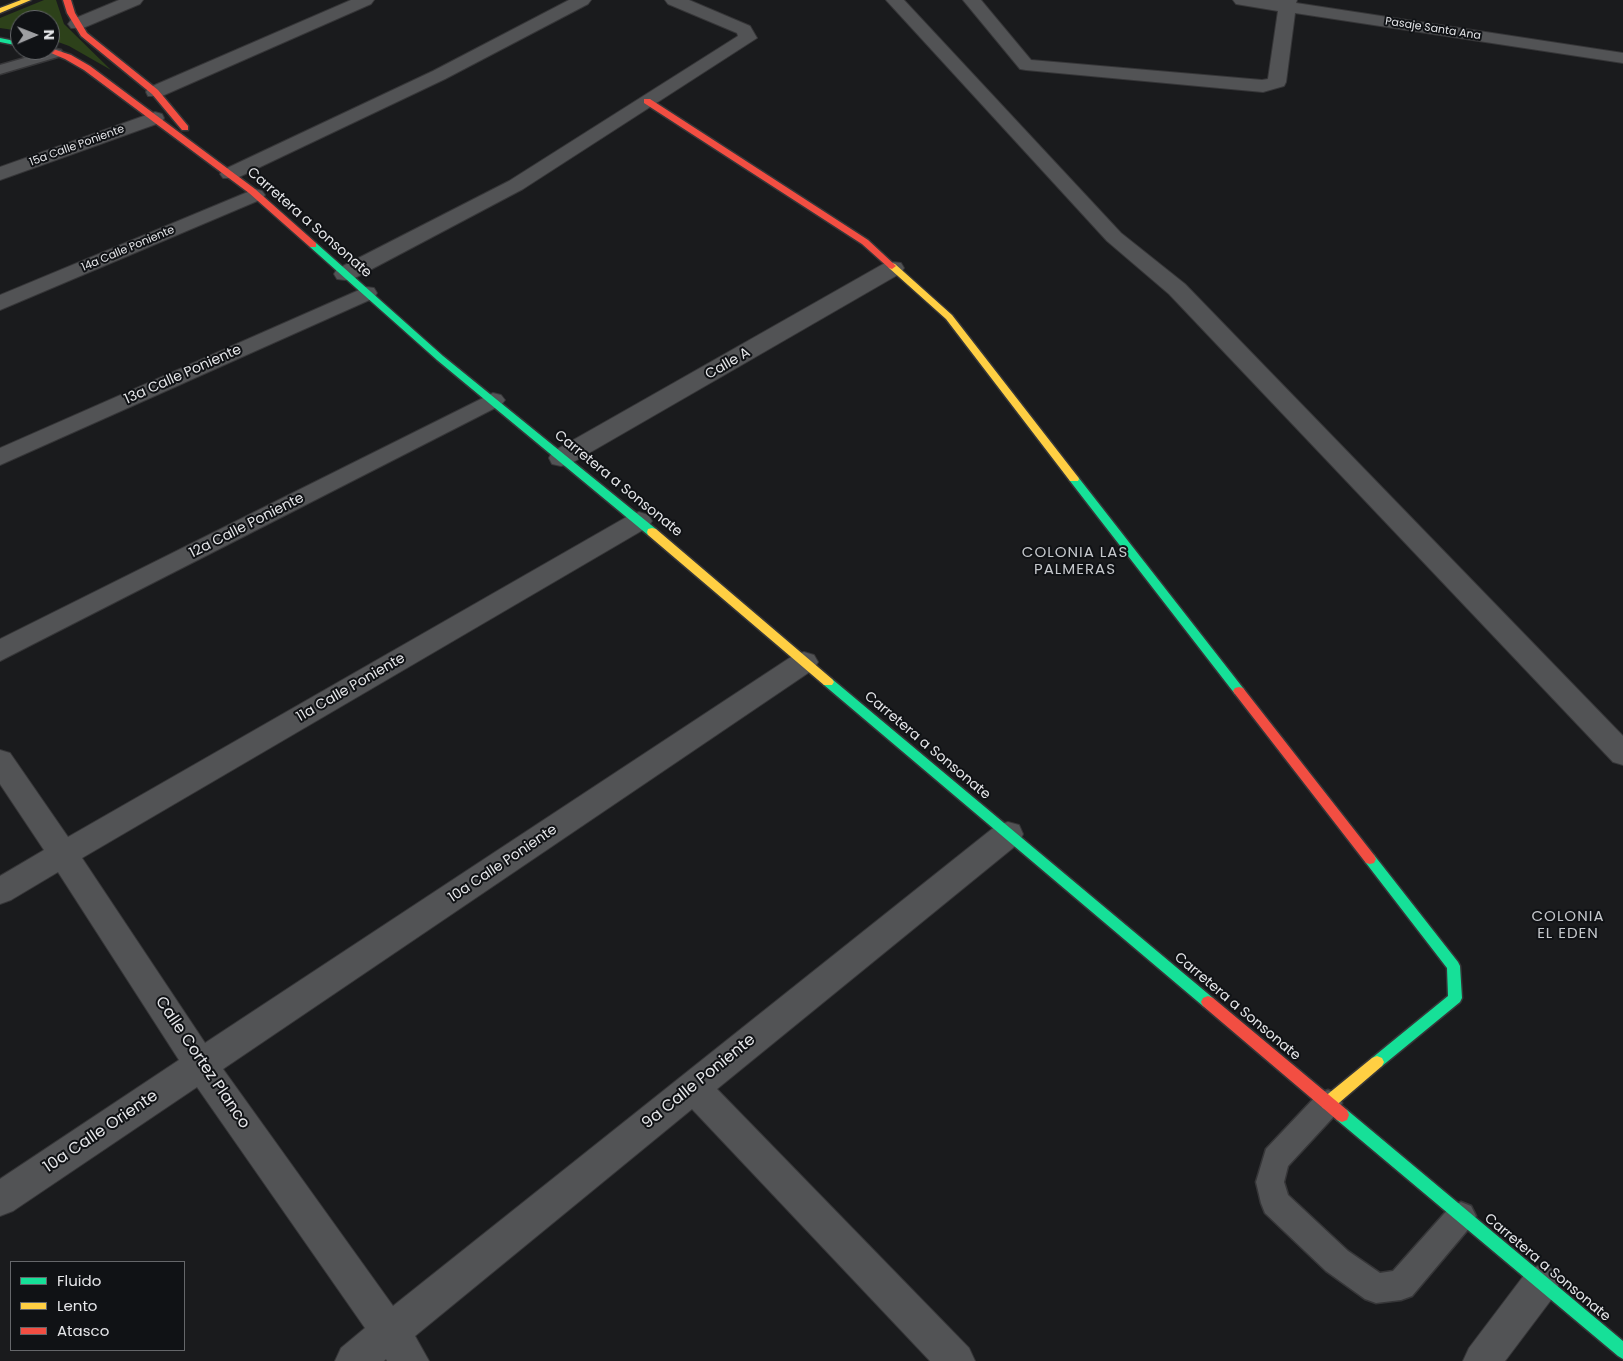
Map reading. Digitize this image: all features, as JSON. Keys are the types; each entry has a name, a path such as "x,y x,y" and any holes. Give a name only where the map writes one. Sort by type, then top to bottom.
{"main road":[{"path":"0,11 26,0"},
{"name":"Carretera a Sonsonate","path":"67,0 77,24 94,43 155,92 213,162"},
{"name":"Carretera a Sonsonate","path":"60,55 87,68 230,174 440,358 726,593 804,662 1623,1351"},
{"path":"647,101 865,242 949,317 1453,966 1455,998 1328,1104"}],"street":[{"path":"77,24 134,0"},
{"path":"155,92 365,0"},
{"path":"230,174 439,75 582,0"},
{"path":"345,274 516,185 748,38 744,30 674,0"},
{"path":"895,0 1114,236 1177,289 1623,754"},
{"path":"972,0 1026,65 1263,86 1277,82 1287,3"},
{"name":"Pasaje Santa Ana","path":"1242,0 1287,3 1623,58"},
{"name":"15a Calle Poniente","path":"0,174 155,118"},
{"name":"14a Calle Poniente","path":"0,303 255,195"},
{"name":"Calle A","path":"561,458 893,268"},
{"name":"13a Calle Poniente","path":"0,457 366,293"},
{"name":"12a Calle Poniente","path":"0,651 493,400"},
{"name":"11a Calle Poniente","path":"0,891 639,522"},
{"name":"10a Calle Poniente","path":"201,1065 804,662"},
{"name":"Calle Cortez Planco","path":"0,761 64,855 201,1065 410,1361"},
{"name":"9a Calle Poniente","path":"354,1361 1008,834"},
{"name":"10a Calle Oriente","path":"0,1199 201,1065"},
{"path":"693,1087 956,1361"},
{"path":"1482,1361 1541,1283"}],"lane":[{"path":"0,70 27,60"},
{"path":"1328,1104 1276,1159 1270,1182 1275,1203 1337,1261 1376,1288 1401,1285 1461,1216"}],"green space":[{"path":"44,0 56,0 59,10 20,10"},
{"path":"60,12 64,24 111,70 60,43"},
{"path":"10,14 10,30 0,28 0,18"}],"traffic: fast":[{"path":"0,40 10,42"},
{"path":"313,245 440,358 652,532"},
{"path":"1074,479 1239,691"},
{"path":"828,682 1208,1002"},
{"path":"1370,859 1453,966 1455,998 1377,1062"},
{"path":"1342,1115 1623,1351"}],"traffic: slow":[{"path":"0,11 27,0"},
{"path":"892,266 949,317 1074,479"},
{"path":"652,532 828,682"},
{"path":"1328,1103 1377,1062"}],"traffic: jam":[{"path":"67,0 71,13 84,34 155,92 185,128"},
{"path":"60,54 87,68 252,191 313,245"},
{"path":"647,101 865,242 892,266"},
{"path":"1239,691 1370,859"},
{"path":"1208,1002 1342,1115"}],"district":[{"name":"COLONIA LAS PALMERAS","path":"1075,562"},
{"name":"COLONIA EL EDEN","path":"1568,926"}]}
